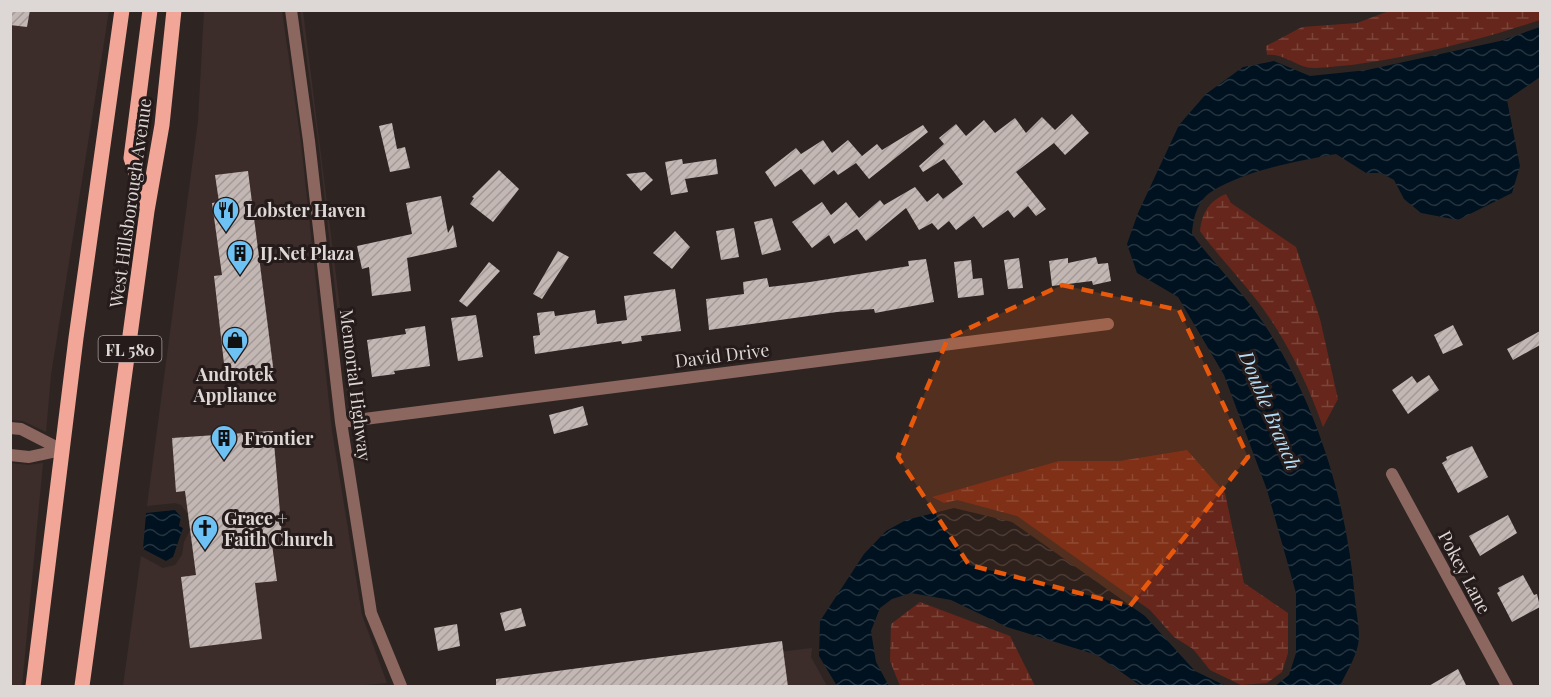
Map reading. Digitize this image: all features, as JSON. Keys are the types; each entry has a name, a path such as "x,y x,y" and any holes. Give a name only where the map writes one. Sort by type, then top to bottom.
{"main road":[{"name":"West Hillsborough Avenue","path":"33,687 62,450 122,10"},
{"path":"147,211 131,158 150,10"},
{"name":"West Hillsborough Avenue","path":"82,687 147,211 162,126 174,10"}],"street":[{"name":"Memorial Highway","path":"291,10 309,141 341,422 371,613 401,687"},
{"name":"David Drive","path":"341,422 1108,324"},
{"path":"10,428 21,429 62,450"},
{"path":"10,455 31,457 62,450"},
{"name":"Pokey Lane","path":"1392,474 1507,687"}],"highlighted area":[{"path":"1062,285 1179,310 1248,457 1130,606 969,565 898,457 948,338"}],"shaded area":[{"path":"11,11 109,11 51,375 46,432 23,421 11,420"},
{"path":"204,11 282,11 301,143 332,431 362,615 387,683 355,686 123,686 141,556 163,568 175,565 182,555 184,542 191,528 188,514 181,505 175,503 147,506 198,121"},
{"path":"300,11 303,11 353,412 349,412 318,139"},
{"path":"11,463 28,465 43,463 22,686 11,686"},
{"path":"812,648 811,657 827,686 513,686"}],"green space":[{"path":"1389,11 1540,11 1540,20 1429,51 1342,66 1309,68 1280,56 1267,55 1266,46 1302,27 1357,23"},
{"path":"1226,194 1231,203 1296,247 1320,319 1338,399 1323,427 1303,378 1278,332 1259,303 1200,231 1207,208"},
{"path":"1187,450 1225,493 1244,583 1288,613 1288,653 1282,672 1267,683 1241,685 1210,670 1193,649 1174,637 1150,610 1017,516 957,500 944,503 932,497 1059,461 1120,461"},
{"path":"920,602 1010,636 1035,686 900,686 890,661 891,624"}],"water":[{"name":"Double Branch","path":"1540,27 1540,77 1507,100 1520,166 1512,193 1458,220 1421,213 1404,199 1394,180 1381,173 1366,173 1336,154 1271,168 1239,178 1211,192 1202,200 1197,211 1192,234 1252,307 1274,339 1309,409 1335,484 1351,561 1359,640 1355,655 1340,686 1275,686 1289,675 1296,653 1296,593 1267,490 1224,375 1178,297 1137,273 1127,244 1138,213 1179,125 1206,94 1243,67 1274,61 1310,76 1367,70 1500,41"},
{"path":"954,508 1012,522 1145,616 1195,671 1226,686 1141,686 1097,655 1007,627 951,600 911,593 892,599 880,608 871,631 876,662 889,686 837,686 819,656 820,621 864,554 886,531 906,520"},
{"path":"175,510 181,517 179,526 183,528 173,557 166,561 143,549 146,513"}],"building":[{"path":"10,10 30,10 27,27 10,25"},
{"path":"1072,114 1089,133 1065,155 1054,143 1016,172 1046,209 1036,216 1028,206 1014,218 1008,210 983,228 974,216 956,230 949,221 938,230 932,223 919,230 906,208 866,241 857,229 834,244 829,235 812,248 792,222 822,202 831,215 846,202 859,218 880,200 884,205 915,187 927,202 938,193 943,199 963,184 944,159 923,172 919,166 944,144 939,138 956,124 966,136 984,120 995,133 1015,118 1026,133 1042,117 1055,130"},
{"path":"392,123 397,149 405,147 410,168 390,172 379,126"},
{"path":"923,125 928,132 869,179 856,163 838,175 834,170 814,185 801,169 775,187 765,172 796,148 801,154 823,140 832,153 848,140 862,156 877,144 882,150"},
{"path":"682,159 683,164 716,159 718,174 685,179 688,192 671,195 665,162"},
{"path":"499,170 519,189 493,222 470,204 474,198 472,197"},
{"name":"IJ.Net Plaza","path":"248,171 274,374 226,381 214,276 222,275 212,203 219,202 215,175"},
{"path":"645,172 653,180 641,191 626,174"},
{"path":"441,196 448,233 453,225 457,247 407,258 411,291 372,296 369,267 362,269 357,246 412,234 406,203"},
{"path":"772,218 781,250 762,255 754,222"},
{"path":"734,228 739,257 721,260 716,231"},
{"path":"675,231 690,247 672,269 653,253"},
{"path":"558,251 569,257 542,299 533,294"},
{"path":"1096,257 1098,264 1108,263 1111,281 1093,285 1092,281 1052,286 1049,261 1068,258 1068,263"},
{"path":"1019,258 1023,288 1008,289 1004,260"},
{"path":"926,259 934,302 875,313 874,309 837,312 709,330 706,299 744,294 743,282 767,278 769,287 810,282 909,266 908,261"},
{"path":"971,260 973,279 982,278 984,295 958,298 954,262"},
{"path":"489,262 500,271 467,307 459,301"},
{"path":"675,289 681,331 641,336 642,341 622,344 621,341 535,354 533,336 540,335 537,313 554,311 555,316 595,310 597,324 627,320 624,296"},
{"path":"476,315 483,357 458,361 451,318"},
{"path":"1453,325 1463,345 1443,354 1434,335"},
{"path":"425,326 430,366 372,377 367,340 406,334 405,329"},
{"path":"1540,331 1540,345 1513,360 1507,349"},
{"path":"1429,375 1439,390 1408,414 1392,390 1412,376 1417,383"},
{"path":"583,406 588,425 554,434 549,415"},
{"path":"273,431 282,536 271,537 277,581 255,583 262,639 190,648 181,577 196,575 185,491 176,492 172,438"},
{"path":"1472,446 1488,477 1458,493 1442,463 1447,460 1446,457"},
{"path":"1508,515 1517,533 1480,556 1469,536"},
{"path":"1523,575 1534,595 1537,594 1540,607 1512,622 1497,593 1500,591 1498,588"},
{"path":"521,608 526,626 505,631 500,613"},
{"path":"457,624 460,646 438,651 434,628"},
{"path":"782,641 788,687 496,687 496,679"},
{"path":"1458,669 1467,687 1427,687"}],"place":[{"name":"Lobster Haven","path":"226,233"},
{"name":"IJ.Net Plaza","path":"240,276"},
{"name":"Androtek Appliance","path":"235,363"},
{"name":"Frontier","path":"224,461"},
{"name":"Grace + Faith Church","path":"205,551"}]}
